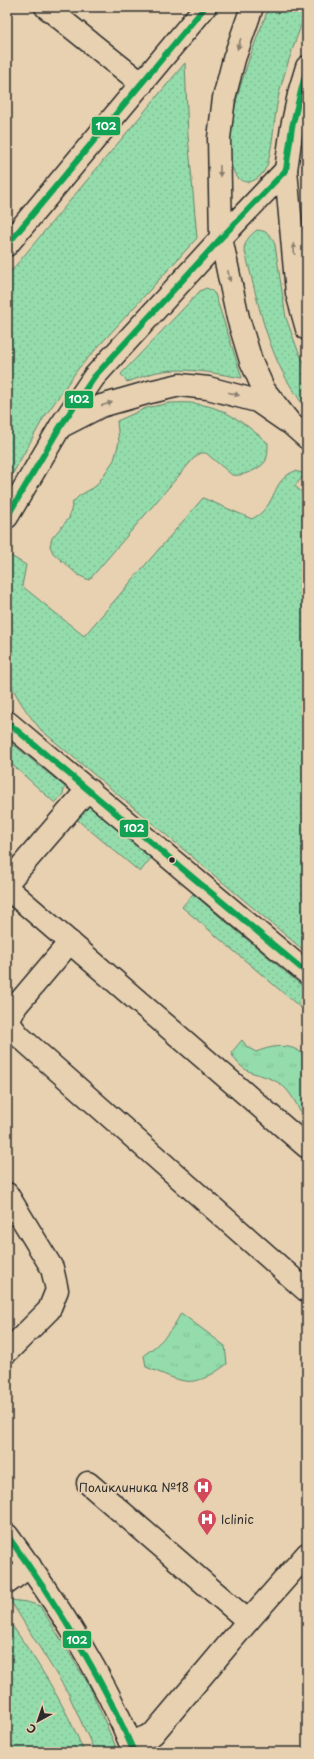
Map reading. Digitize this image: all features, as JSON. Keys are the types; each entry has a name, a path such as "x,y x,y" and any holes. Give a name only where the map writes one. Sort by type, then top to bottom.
{"street":[{"path":"46,7 142,84"},
{"path":"7,245 205,7"},
{"path":"252,7 234,59 224,98 219,138 221,238 238,318 251,360 264,390 290,423"},
{"path":"307,67 300,90 292,127 286,170 297,292 307,329"},
{"path":"7,517 60,427 94,377 221,238 286,170"},
{"path":"60,427 101,406 180,385 208,388 257,401 290,423 307,438"},
{"path":"7,722 307,973"},
{"path":"7,883 88,789"},
{"path":"7,888 307,1147"},
{"path":"70,942 16,1006 8,1022 19,1036 307,1291"},
{"path":"7,1194 52,1268 57,1290 49,1310 7,1352"},
{"path":"88,1483 248,1620"},
{"path":"7,1535 30,1566 79,1640 101,1678 133,1748 153,1734 248,1620 307,1554"},
{"path":"7,1583 30,1566"}],"green space":[{"path":"269,7 307,7 307,10 292,50 280,90 276,108 272,145 267,165 258,178 245,182 237,178 232,167 230,150 231,130 240,86"},
{"path":"185,63 188,136 197,238 78,369 43,419 7,484 7,276"},
{"path":"257,230 264,231 269,234 275,245 286,318 297,348 307,369 307,410 298,398 279,365 262,318 244,248 249,238"},
{"path":"206,288 215,294 242,378 198,371 175,370 153,373 127,382 121,374 200,291"},
{"path":"170,403 191,403 208,406 236,418 268,443 265,462 258,468 249,472 240,475 232,475 206,453 200,453 194,458 89,580 78,575 53,553 50,546 52,538 69,518 73,502 79,496 96,486 114,460 119,442 117,421 146,408"},
{"path":"295,471 305,474 295,486 307,497 307,953 41,730 21,704 7,674 7,565 11,556 26,565 22,586 84,636 203,498 252,519 267,507 283,479"},
{"path":"9,741 65,787 63,794 55,803 7,760 7,744"},
{"path":"90,805 151,858 140,872 74,817 82,808"},
{"path":"193,894 307,990 307,1013 182,907"},
{"path":"242,1040 247,1047 256,1052 283,1046 296,1049 307,1058 307,1120 303,1118 293,1099 283,1086 271,1079 247,1070 236,1061 231,1053"},
{"path":"181,1313 225,1346 227,1364 215,1372 196,1381 179,1380 146,1367 144,1355 166,1336"},
{"path":"10,1600 27,1602 40,1606 89,1685 118,1752 95,1752 68,1693"},
{"path":"7,1618 50,1683 84,1752 7,1752"}],"transit line":[{"name":"102","path":"7,245 205,7"},
{"name":"102","path":"7,517 60,427 94,377 221,238 286,170 292,127 307,67"},
{"name":"102","path":"7,722 307,973"},
{"name":"102","path":"7,1535 77,1640 107,1695 134,1752"}],"place":[{"name":"Поликлиника №18","path":"203,1504"},
{"name":"Iclinic","path":"207,1536"}]}
